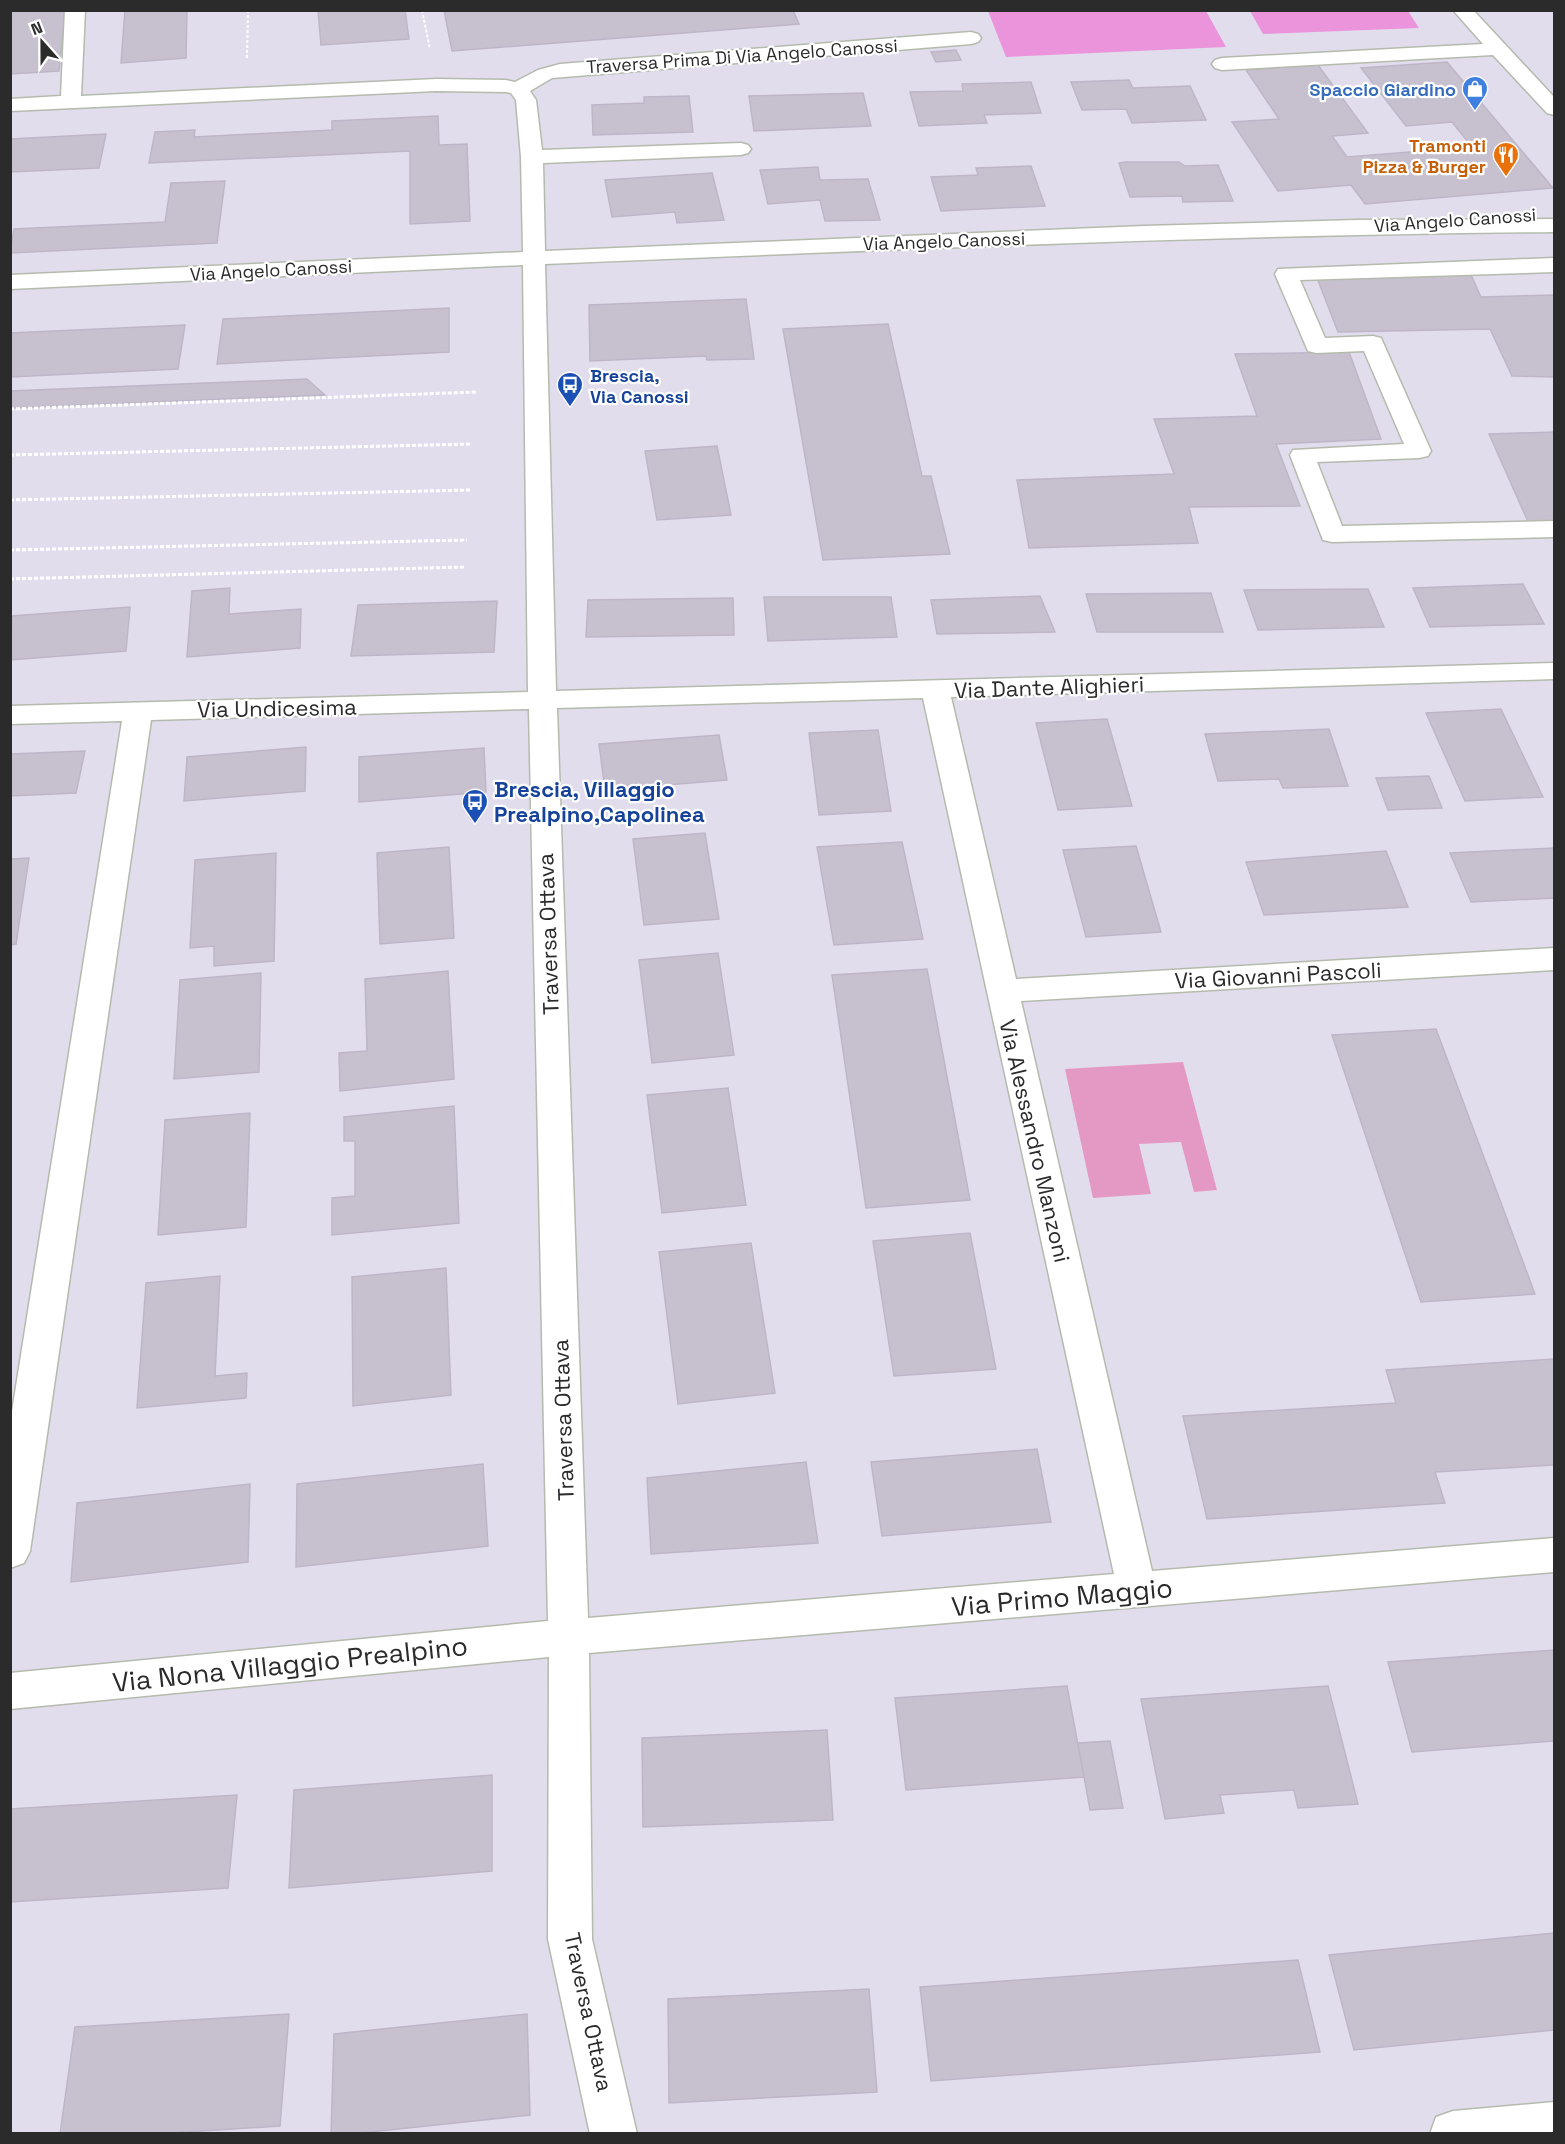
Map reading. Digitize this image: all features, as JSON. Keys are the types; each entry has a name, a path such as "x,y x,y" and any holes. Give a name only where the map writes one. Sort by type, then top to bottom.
{"street":[{"path":"70,102 75,10"},
{"path":"1462,10 1554,108"},
{"name":"Traversa Prima Di Via Angelo Canossi","path":"522,94 533,80 560,70 971,38"},
{"path":"1222,64 1498,49"},
{"path":"10,105 436,85 506,86 522,94 532,158 532,258 544,701"},
{"path":"532,158 741,148"},
{"name":"Via Angelo Canossi","path":"10,282 532,258 1356,226 1554,213"},
{"name":"Via Angelo Canossi","path":"1356,226 1554,225"},
{"path":"1554,266 1286,274 1316,346 1373,343 1419,451 1302,455 1332,534 1554,529"},
{"name":"Via Dante Alighieri","path":"544,701 1554,672"},
{"name":"Via Alessandro Manzoni","path":"935,690 1137,1591"},
{"name":"Via Undicesima","path":"10,715 544,701"},
{"name":"Traversa Ottava","path":"544,701 546,847 569,1637 570,1939 614,2133"},
{"path":"10,1551 138,711"},
{"name":"Via Giovanni Pascoli","path":"1001,990 1554,960"},
{"name":"Via Primo Maggio","path":"569,1637 1554,1555"},
{"name":"Via Nona Villaggio Prealpino","path":"10,1691 569,1637"},
{"path":"1453,2133 1554,2125"}],"path":[{"path":"247,95 248,10"},
{"path":"10,409 476,392"},
{"path":"10,455 472,444"},
{"path":"10,500 470,490"},
{"path":"10,550 467,540"},
{"path":"10,579 465,567"}],"shaded area":[{"path":"988,11 1206,11 1226,47 1006,57"},
{"path":"1250,11 1408,11 1419,28 1263,34"},
{"path":"1183,1062 1217,1190 1194,1192 1181,1142 1139,1144 1151,1194 1093,1198 1065,1069"}],"building":[{"path":"10,10 65,10 59,71 10,74"},
{"path":"125,10 187,10 186,58 121,63"},
{"path":"318,10 405,10 409,39 321,45"},
{"path":"444,10 793,10 799,24 452,51"},
{"path":"956,50 961,60 936,62 931,52"},
{"path":"1447,62 1553,188 1365,204 1351,185 1278,191 1232,122 1279,119 1246,70 1318,65 1368,133 1332,136 1347,157 1472,147 1452,122 1406,126 1361,68"},
{"path":"1129,80 1133,88 1190,86 1206,120 1132,123 1126,109 1082,110 1071,82"},
{"path":"1031,82 1041,113 984,115 987,123 919,126 910,92 963,91 962,84"},
{"path":"863,93 871,126 754,131 749,96"},
{"path":"689,96 693,132 593,135 592,105 644,103 644,97"},
{"path":"438,116 439,145 467,144 470,221 410,224 410,151 149,163 155,132 195,130 194,137 332,130 332,121"},
{"path":"106,134 99,168 10,172 10,139"},
{"path":"1179,162 1185,166 1218,165 1233,201 1183,202 1182,196 1130,197 1119,163"},
{"path":"1031,166 1045,206 941,211 931,177 978,175 976,168"},
{"path":"818,167 820,180 868,179 880,220 825,221 820,200 768,204 760,170"},
{"path":"712,173 724,220 677,223 675,212 612,217 605,180"},
{"path":"225,181 217,243 10,253 14,229 165,222 171,183"},
{"path":"1471,275 1481,297 1554,295 1554,377 1512,376 1490,329 1338,332 1317,278"},
{"path":"746,299 754,359 707,360 706,356 590,361 589,305"},
{"path":"449,308 449,352 217,364 223,319"},
{"path":"888,324 922,476 931,476 950,554 823,560 783,329"},
{"path":"185,325 178,369 10,377 10,333"},
{"path":"1349,352 1381,439 1276,444 1300,506 1189,507 1198,543 1029,548 1017,480 1174,474 1154,419 1257,416 1235,354"},
{"path":"307,379 325,395 10,408 10,391"},
{"path":"1554,432 1554,523 1529,524 1489,434"},
{"path":"717,446 731,515 657,520 645,451"},
{"path":"1523,584 1544,624 1430,627 1413,588"},
{"path":"230,588 229,614 301,609 300,648 187,657 192,591"},
{"path":"1368,589 1384,627 1258,630 1244,590"},
{"path":"1211,593 1223,632 1097,632 1086,594"},
{"path":"1040,596 1055,632 937,634 931,600"},
{"path":"764,597 891,597 897,637 768,641"},
{"path":"733,598 734,635 586,637 588,600"},
{"path":"497,601 494,652 351,656 358,605"},
{"path":"130,607 126,651 10,660 12,616"},
{"path":"1501,709 1543,797 1465,801 1426,713"},
{"path":"1107,719 1132,806 1058,810 1036,723"},
{"path":"1329,729 1348,786 1283,788 1279,779 1218,781 1205,734"},
{"path":"878,730 891,811 819,815 809,733"},
{"path":"719,735 727,780 605,790 599,744"},
{"path":"306,747 305,791 184,801 187,757"},
{"path":"484,748 486,792 359,802 359,757"},
{"path":"85,751 76,793 10,796 10,754"},
{"path":"1429,776 1442,808 1388,810 1376,778"},
{"path":"705,833 719,919 644,925 633,839"},
{"path":"902,842 923,939 834,945 817,847"},
{"path":"1136,846 1161,932 1086,937 1063,850"},
{"path":"449,847 454,938 380,944 377,853"},
{"path":"1554,848 1554,898 1471,902 1450,853"},
{"path":"1386,851 1408,907 1264,915 1246,862"},
{"path":"276,853 274,961 214,966 214,946 190,948 195,860"},
{"path":"29,858 16,944 10,945 10,859"},
{"path":"718,953 734,1055 652,1063 639,960"},
{"path":"927,969 970,1200 866,1208 832,975"},
{"path":"448,971 454,1079 340,1091 339,1053 367,1051 365,979"},
{"path":"261,973 259,1072 174,1079 180,980"},
{"path":"1436,1029 1535,1294 1421,1302 1332,1035"},
{"path":"728,1088 746,1205 662,1213 647,1095"},
{"path":"454,1106 459,1223 332,1235 332,1198 355,1196 355,1141 344,1141 344,1117"},
{"path":"250,1113 246,1227 158,1235 165,1120"},
{"path":"970,1233 996,1369 894,1376 873,1241"},
{"path":"751,1243 775,1393 678,1404 659,1252"},
{"path":"446,1268 451,1395 353,1406 352,1277"},
{"path":"220,1276 215,1376 247,1373 246,1398 137,1408 146,1283"},
{"path":"1554,1359 1554,1465 1435,1472 1445,1503 1207,1519 1183,1416 1396,1403 1386,1370"},
{"path":"1037,1449 1051,1522 882,1536 871,1462"},
{"path":"806,1462 818,1543 651,1554 647,1478"},
{"path":"483,1464 488,1546 296,1567 297,1484"},
{"path":"250,1484 248,1562 71,1582 77,1503"},
{"path":"1554,1650 1554,1741 1412,1752 1388,1662"},
{"path":"1067,1686 1084,1777 906,1790 895,1698"},
{"path":"1328,1686 1358,1804 1298,1808 1294,1790 1220,1795 1224,1813 1165,1819 1141,1699"},
{"path":"827,1730 833,1820 643,1827 642,1738"},
{"path":"1110,1741 1123,1808 1090,1810 1078,1743"},
{"path":"492,1775 492,1871 289,1888 294,1790"},
{"path":"237,1795 228,1888 10,1902 10,1809"},
{"path":"1554,1933 1554,2030 1354,2050 1329,1955"},
{"path":"1298,1960 1320,2052 931,2081 920,1987"},
{"path":"869,1989 877,2092 669,2103 668,1999"},
{"path":"289,2014 280,2126 156,2134 60,2134 75,2027"},
{"path":"527,2014 530,2115 351,2134 331,2134 334,2034"}],"place":[{"name":"Spaccio Giardino","path":"1475,112"},
{"name":"Tramonti Pizza & Burger","path":"1506,178"},
{"name":"Brescia, Via Canossi","path":"570,408"},
{"name":"Brescia, Villaggio Prealpino,Capolinea","path":"475,825"}]}
